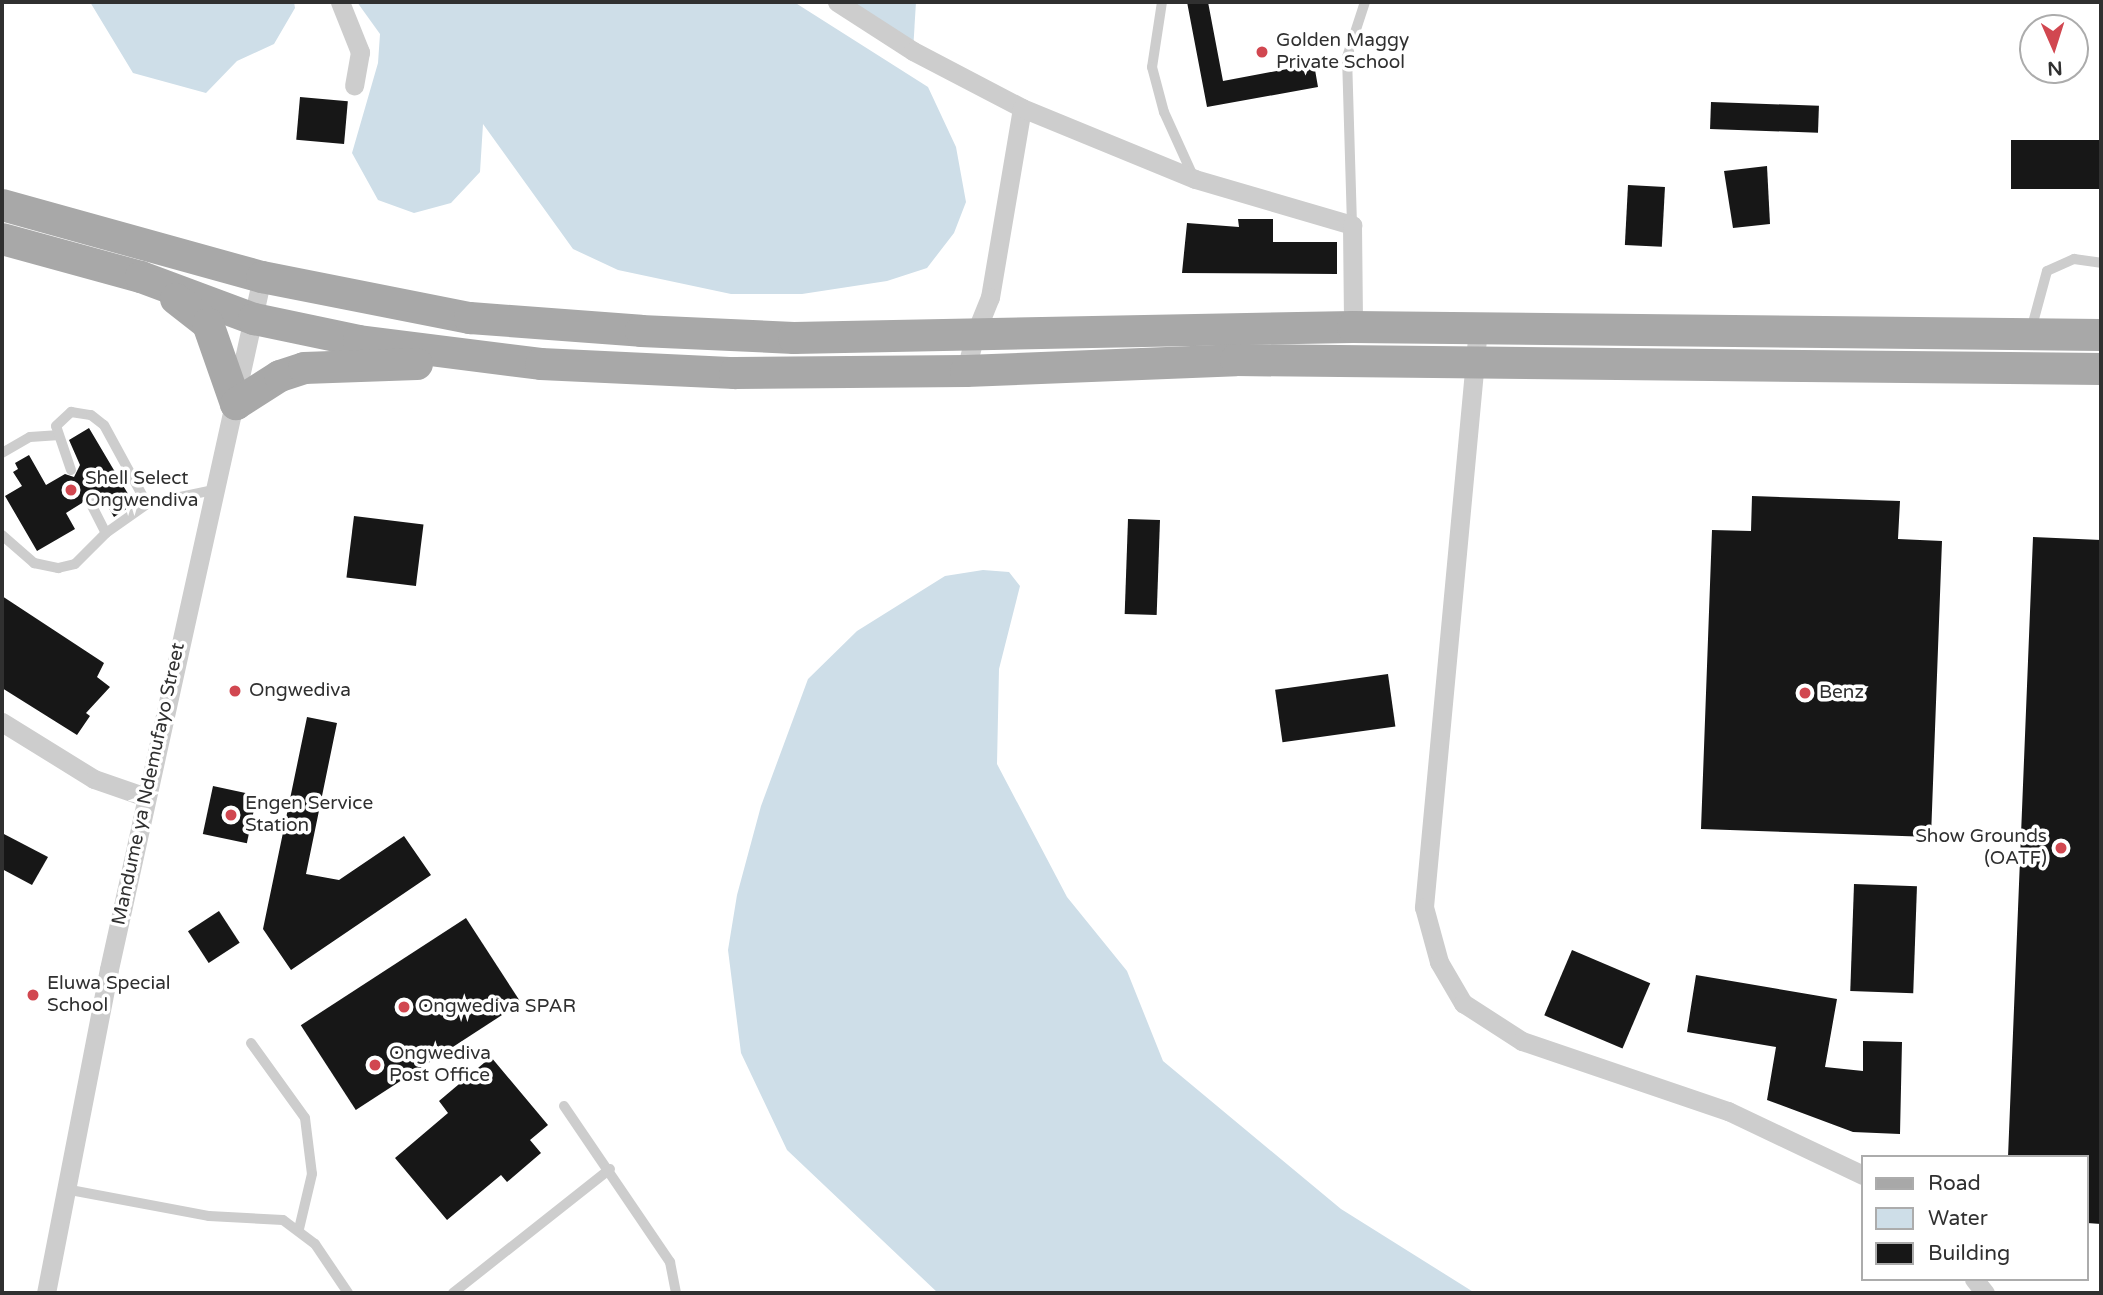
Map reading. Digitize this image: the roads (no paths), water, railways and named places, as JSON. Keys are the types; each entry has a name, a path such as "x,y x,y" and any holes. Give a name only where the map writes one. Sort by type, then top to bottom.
{"main road":[{"path":"2,205 262,277 483,319 793,338 1353,327 2101,335"},
{"path":"2,239 117,272 254,319 359,341 541,364"},
{"path":"117,272 179,300 208,324 236,404 279,376 304,368 541,364 735,373 966,371 1236,360 2101,369"},
{"path":"2002,368 2018,333"}],"street":[{"path":"340,2 360,52 355,85"},
{"path":"837,2 913,51 1022,108 1195,179 1352,225 1353,327"},
{"path":"966,371 975,334 990,297 1022,108"},
{"name":"Mandume ya Ndemufayo Street","path":"46,1293 64,1189 146,797 213,491 236,404 262,277"},
{"path":"1478,328 1424,907 1438,962 1463,1003 1522,1041 1727,1111 1862,1175"},
{"path":"2,722 94,779 146,797"}],"lane":[{"path":"1162,2 1152,67 1164,112 1195,179"},
{"path":"1352,225 1347,57 1365,2"},
{"path":"2018,333 2047,271 2074,259 2101,263"},
{"path":"71,470 56,435 61,418 71,412 91,415 104,425 147,503"},
{"path":"2,453 30,437 56,435"},
{"path":"2,535 34,564 58,568 75,564 106,533 147,503 213,491"},
{"path":"89,500 106,533"},
{"path":"251,1043 304,1118 312,1174 299,1228"},
{"path":"564,1106 610,1169 670,1262 676,1293"},
{"path":"453,1293 610,1169"},
{"path":"64,1189 209,1216 283,1220 299,1228 315,1244 348,1293"}],"water":[{"path":"90,2 294,2 295,8 274,44 237,61 206,93 133,73"},
{"path":"357,2 794,2 928,87 956,147 966,202 954,233 927,268 887,281 802,294 731,294 618,270 573,249 483,124 480,172 451,203 414,213 378,200 352,153 378,63 380,34"},
{"path":"837,2 916,2 913,51"},
{"path":"983,570 1009,572 1020,586 999,669 997,764 1067,897 1127,971 1163,1061 1341,1209 1475,1293 938,1293 787,1150 741,1053 728,950 737,895 761,806 808,679 857,631 945,576"}],"place":[{"name":"Golden Maggy Private School","path":"1262,52"},
{"name":"Shell Select Ongwendiva","path":"71,490"},
{"name":"Ongwediva","path":"235,691"},
{"name":"Benz","path":"1805,693"},
{"name":"Engen Service Station","path":"231,815"},
{"name":"Show Grounds (OATF)","path":"2061,848"},
{"name":"Eluwa Special School","path":"33,995"},
{"name":"Ongwediva SPAR","path":"404,1007"},
{"name":"Ongwediva Post Office","path":"375,1065"}]}
